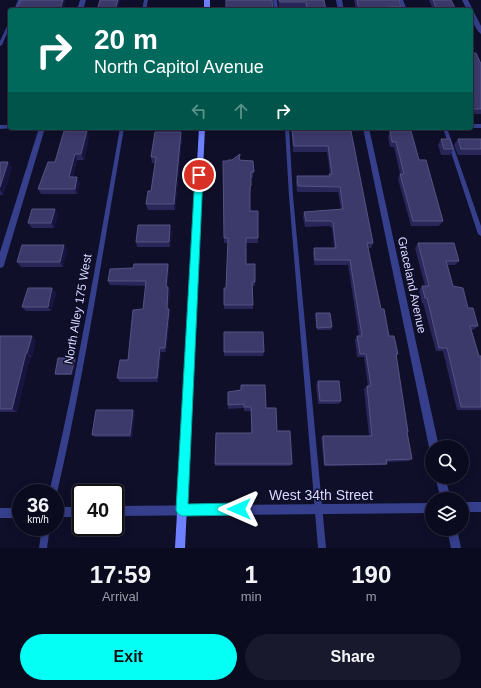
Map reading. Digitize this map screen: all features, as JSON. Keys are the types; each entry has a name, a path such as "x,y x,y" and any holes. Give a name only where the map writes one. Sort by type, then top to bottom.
{"main road":[{"path":"180,548 202,130"}],"street":[{"path":"473,15 481,32"},
{"path":"0,265 41,130"},
{"name":"Graceland Avenue","path":"366,130 433,440"},
{"path":"469,507 481,507"},
{"name":"West 34th Street","path":"124,511 425,508"},
{"path":"0,513 12,512"},
{"path":"453,536 456,548"}],"lane":[{"path":"0,45 8,27"},
{"name":"North Alley 175 West","path":"55,484 70,424 122,130"},
{"path":"287,130 291,196 322,548"},
{"path":"446,130 481,234"},
{"path":"43,548 45,536"}],"building":[{"path":"21,0 63,0 61,8 17,8"},
{"path":"100,0 118,0 116,8 98,8"},
{"path":"226,0 272,0 273,8 226,8"},
{"path":"279,0 324,0 326,8 307,8 306,2 280,2"},
{"path":"357,0 399,0 401,7 387,8 359,8"},
{"path":"433,0 451,0 455,8 436,8"},
{"path":"473,53 476,53 481,64 481,109 473,109"},
{"path":"64,131 87,131 81,154 75,154 69,177 77,177 75,189 38,189 48,162 55,162"},
{"path":"292,131 351,131 373,243 367,243 381,309 384,309 389,336 394,336 398,354 396,354 412,459 386,460 387,464 325,465 323,436 372,436 367,386 371,386 366,354 360,354 357,336 362,336 350,260 315,260 314,248 336,248 333,223 331,221 306,221 304,212 343,209 340,187 298,186 297,176 330,176 329,174 332,174 328,146 294,146"},
{"path":"390,131 411,131 419,160 426,160 443,221 413,221 400,174 404,174 396,142 392,142"},
{"path":"155,132 181,132 174,204 146,204 148,191 151,191 156,157 151,157"},
{"path":"441,139 450,139 453,149 444,149"},
{"path":"458,139 481,139 481,149 461,149"},
{"path":"240,154 239,160 253,161 254,172 251,172 250,211 258,211 258,238 246,238 246,264 255,264 255,282 252,282 253,305 224,305 228,238 224,238 223,161 232,160"},
{"path":"0,162 8,162 0,187"},
{"path":"32,209 55,209 51,223 28,223"},
{"path":"138,225 170,225 169,242 136,242"},
{"path":"418,243 454,243 459,261 446,261 453,286 463,288 468,308 473,308 478,326 470,326 479,356 481,356 481,407 461,407 447,348 439,348 427,298 425,298 422,286 429,286"},
{"path":"22,245 64,245 60,262 17,262"},
{"path":"134,264 168,264 166,287 168,287 167,309 169,309 165,348 160,348 157,378 117,378 120,360 128,360 133,310 143,309 146,281 108,281 110,269 133,268"},
{"path":"28,288 52,288 48,307 22,307"},
{"path":"316,313 330,313 332,327 317,328"},
{"path":"224,332 263,332 264,352 224,352"},
{"path":"0,336 32,336 26,353 12,409 0,409"},
{"path":"58,358 75,358 71,374 55,374"},
{"path":"318,381 339,381 341,401 320,401"},
{"path":"241,385 265,385 266,408 276,408 277,431 290,431 292,464 215,464 216,433 252,433 251,407 244,407 244,404 228,405 228,392 241,390"},
{"path":"96,410 133,410 130,435 92,435"}],"route":[{"path":"199,175 182,510 239,509"}]}
